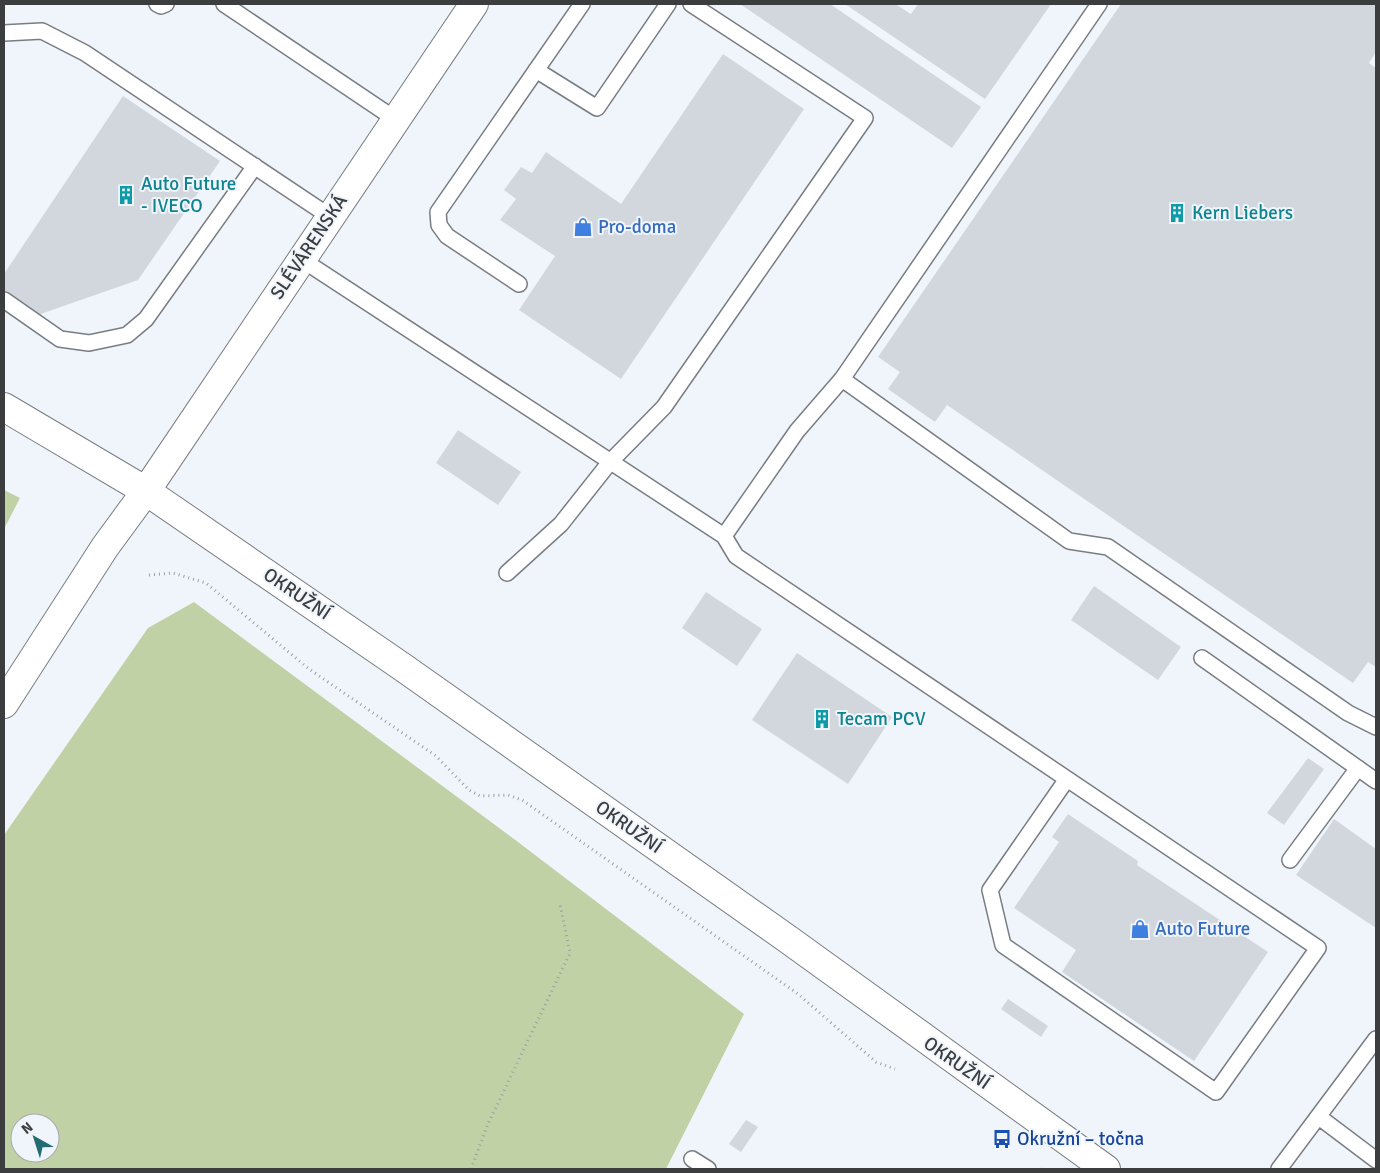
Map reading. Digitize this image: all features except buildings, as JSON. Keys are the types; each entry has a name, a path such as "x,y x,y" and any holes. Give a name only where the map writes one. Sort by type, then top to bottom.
{"main road":[{"name":"SLÉVÁRENSKÁ","path":"146,491 300,259 474,4"},
{"name":"OKRUŽNÍ","path":"4,407 146,491 401,666 790,940 1106,1169"},
{"path":"4,704 105,547 146,491"}],"lane":[{"path":"156,4 161,6 166,4"},
{"path":"224,4 395,119"},
{"path":"519,284 447,236 439,225 438,212 582,4"},
{"path":"536,70 597,108 668,4"},
{"path":"507,573 561,524 610,462 664,407 865,118 692,4"},
{"path":"724,536 797,430 842,379 1099,4"},
{"path":"4,33 42,31 85,53 329,216"},
{"path":"4,300 60,338 89,343 128,335 146,319 255,166"},
{"path":"300,259 724,536 736,556 1318,948 1216,1092 1003,945 990,890 1067,779"},
{"path":"842,379 1070,541 1108,547 1348,713 1376,727"},
{"path":"1202,658 1376,781"},
{"path":"1290,860 1358,768"},
{"path":"1280,1169 1374,1046"},
{"path":"1318,1117 1376,1160"},
{"path":"692,1159 708,1169"}],"path":[{"path":"149,575 173,573 206,583 309,669 436,756 469,790 480,796 508,795 522,800 798,994 876,1062 895,1069"},
{"path":"471,1169 487,1126 570,953 560,904"}],"green space":[{"path":"4,490 20,498 4,529"},
{"path":"194,602 514,839 744,1014 666,1169 4,1169 4,835 148,628"}],"place":[{"name":"Auto Future - IVECO","path":"126,195"},
{"name":"Kern Liebers","path":"1177,213"},
{"name":"Pro-doma","path":"583,227"},
{"name":"Tecam PCV","path":"822,719"},
{"name":"Auto Future","path":"1140,929"},
{"name":"Okružní – točna","path":"1002,1139"}]}
